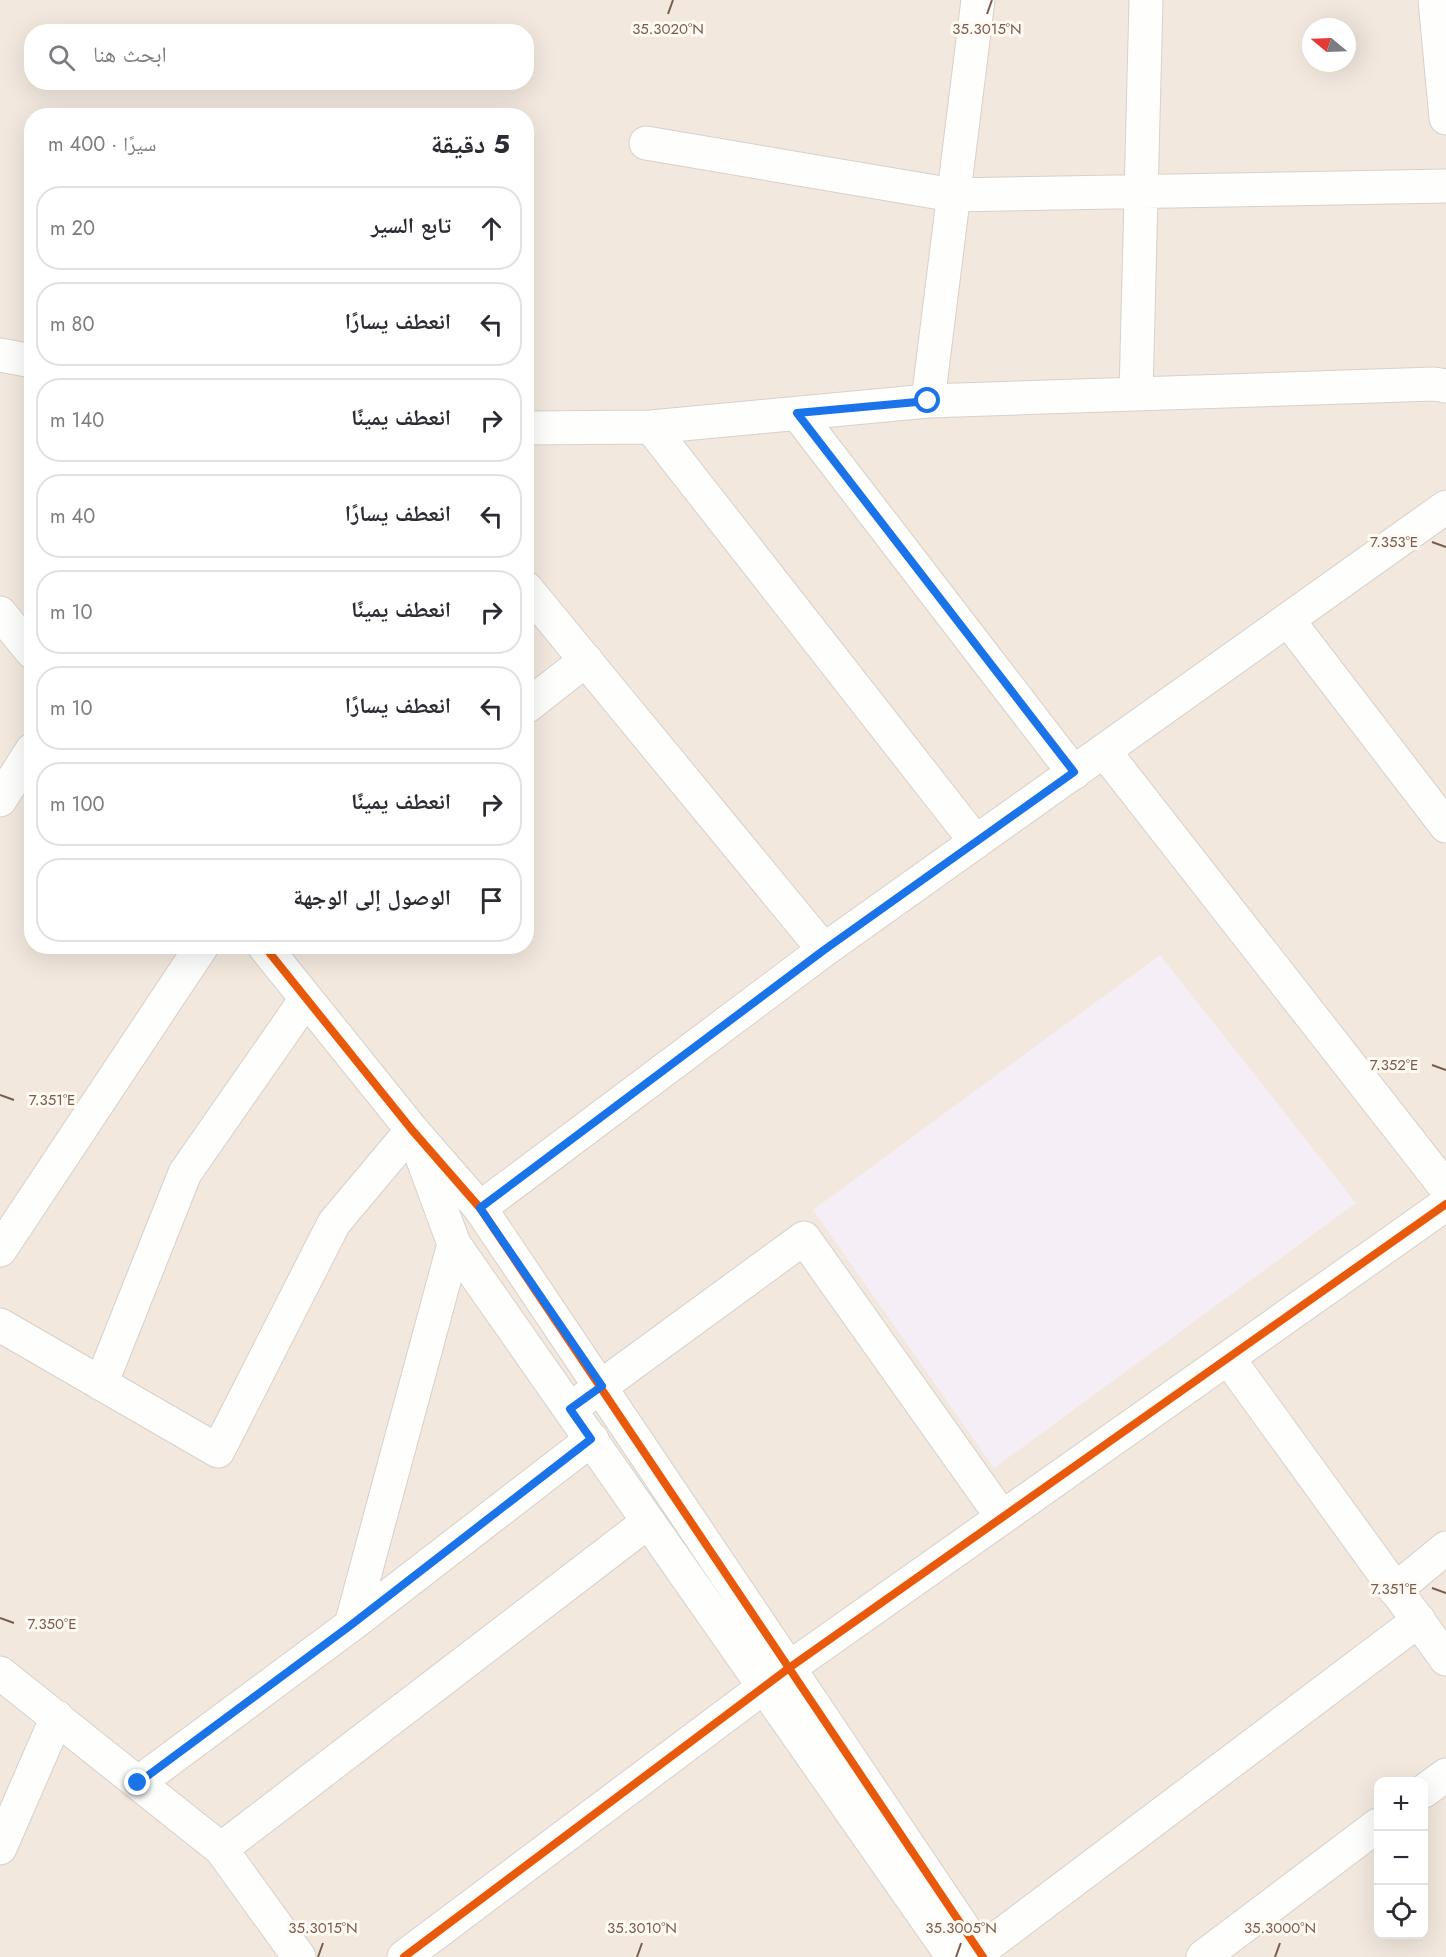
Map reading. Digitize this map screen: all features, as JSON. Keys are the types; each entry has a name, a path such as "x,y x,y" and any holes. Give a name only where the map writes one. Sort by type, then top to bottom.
{"street":[{"path":"1136,394 1146,0"},
{"path":"1435,0 1446,118"},
{"path":"928,401 954,195 972,2"},
{"path":"646,143 954,195 1446,186"},
{"path":"0,355 24,360"},
{"path":"534,428 651,427 928,401 1434,384 1446,386"},
{"path":"797,413 1074,772"},
{"path":"651,427 976,842"},
{"path":"480,1208 824,950 1446,507"},
{"path":"534,598 824,950"},
{"path":"0,613 24,642"},
{"path":"1288,620 1442,815"},
{"path":"534,701 586,660"},
{"path":"1104,751 1446,1188"},
{"path":"0,800 24,762"},
{"path":"0,1250 197,954"},
{"path":"270,954 412,1130 480,1208 602,1386 789,1668 972,1956"},
{"path":"101,1384 185,1173 306,999"},
{"path":"412,1130 454,1244 763,1688 972,1956"},
{"path":"0,1326 218,1451 334,1223 412,1130"},
{"path":"404,1957 789,1668 1446,1204"},
{"path":"570,1409 804,1238 1002,1517"},
{"path":"351,1625 454,1244"},
{"path":"1228,1358 1446,1659"},
{"path":"138,1783 351,1625 591,1439"},
{"path":"221,1848 648,1522"},
{"path":"1395,1590 1446,1548"},
{"path":"972,1956 1419,1620"},
{"path":"0,1673 221,1848 299,1957"},
{"path":"0,1848 57,1718"},
{"path":"1428,1788 1446,1775"},
{"path":"1203,1957 1374,1828"}],"shaded area":[{"path":"0,0 1446,0 1446,1957 0,1957"},
{"path":"1160,955 1356,1203 994,1468 813,1210"}],"cycle path":[{"path":"270,954 412,1130 480,1208 983,1957"},
{"path":"404,1957 789,1668 1446,1204"}],"route":[{"path":"138,1783 351,1625 591,1439 570,1409 602,1386 480,1208 824,950 1074,772 797,413 928,401"}]}
